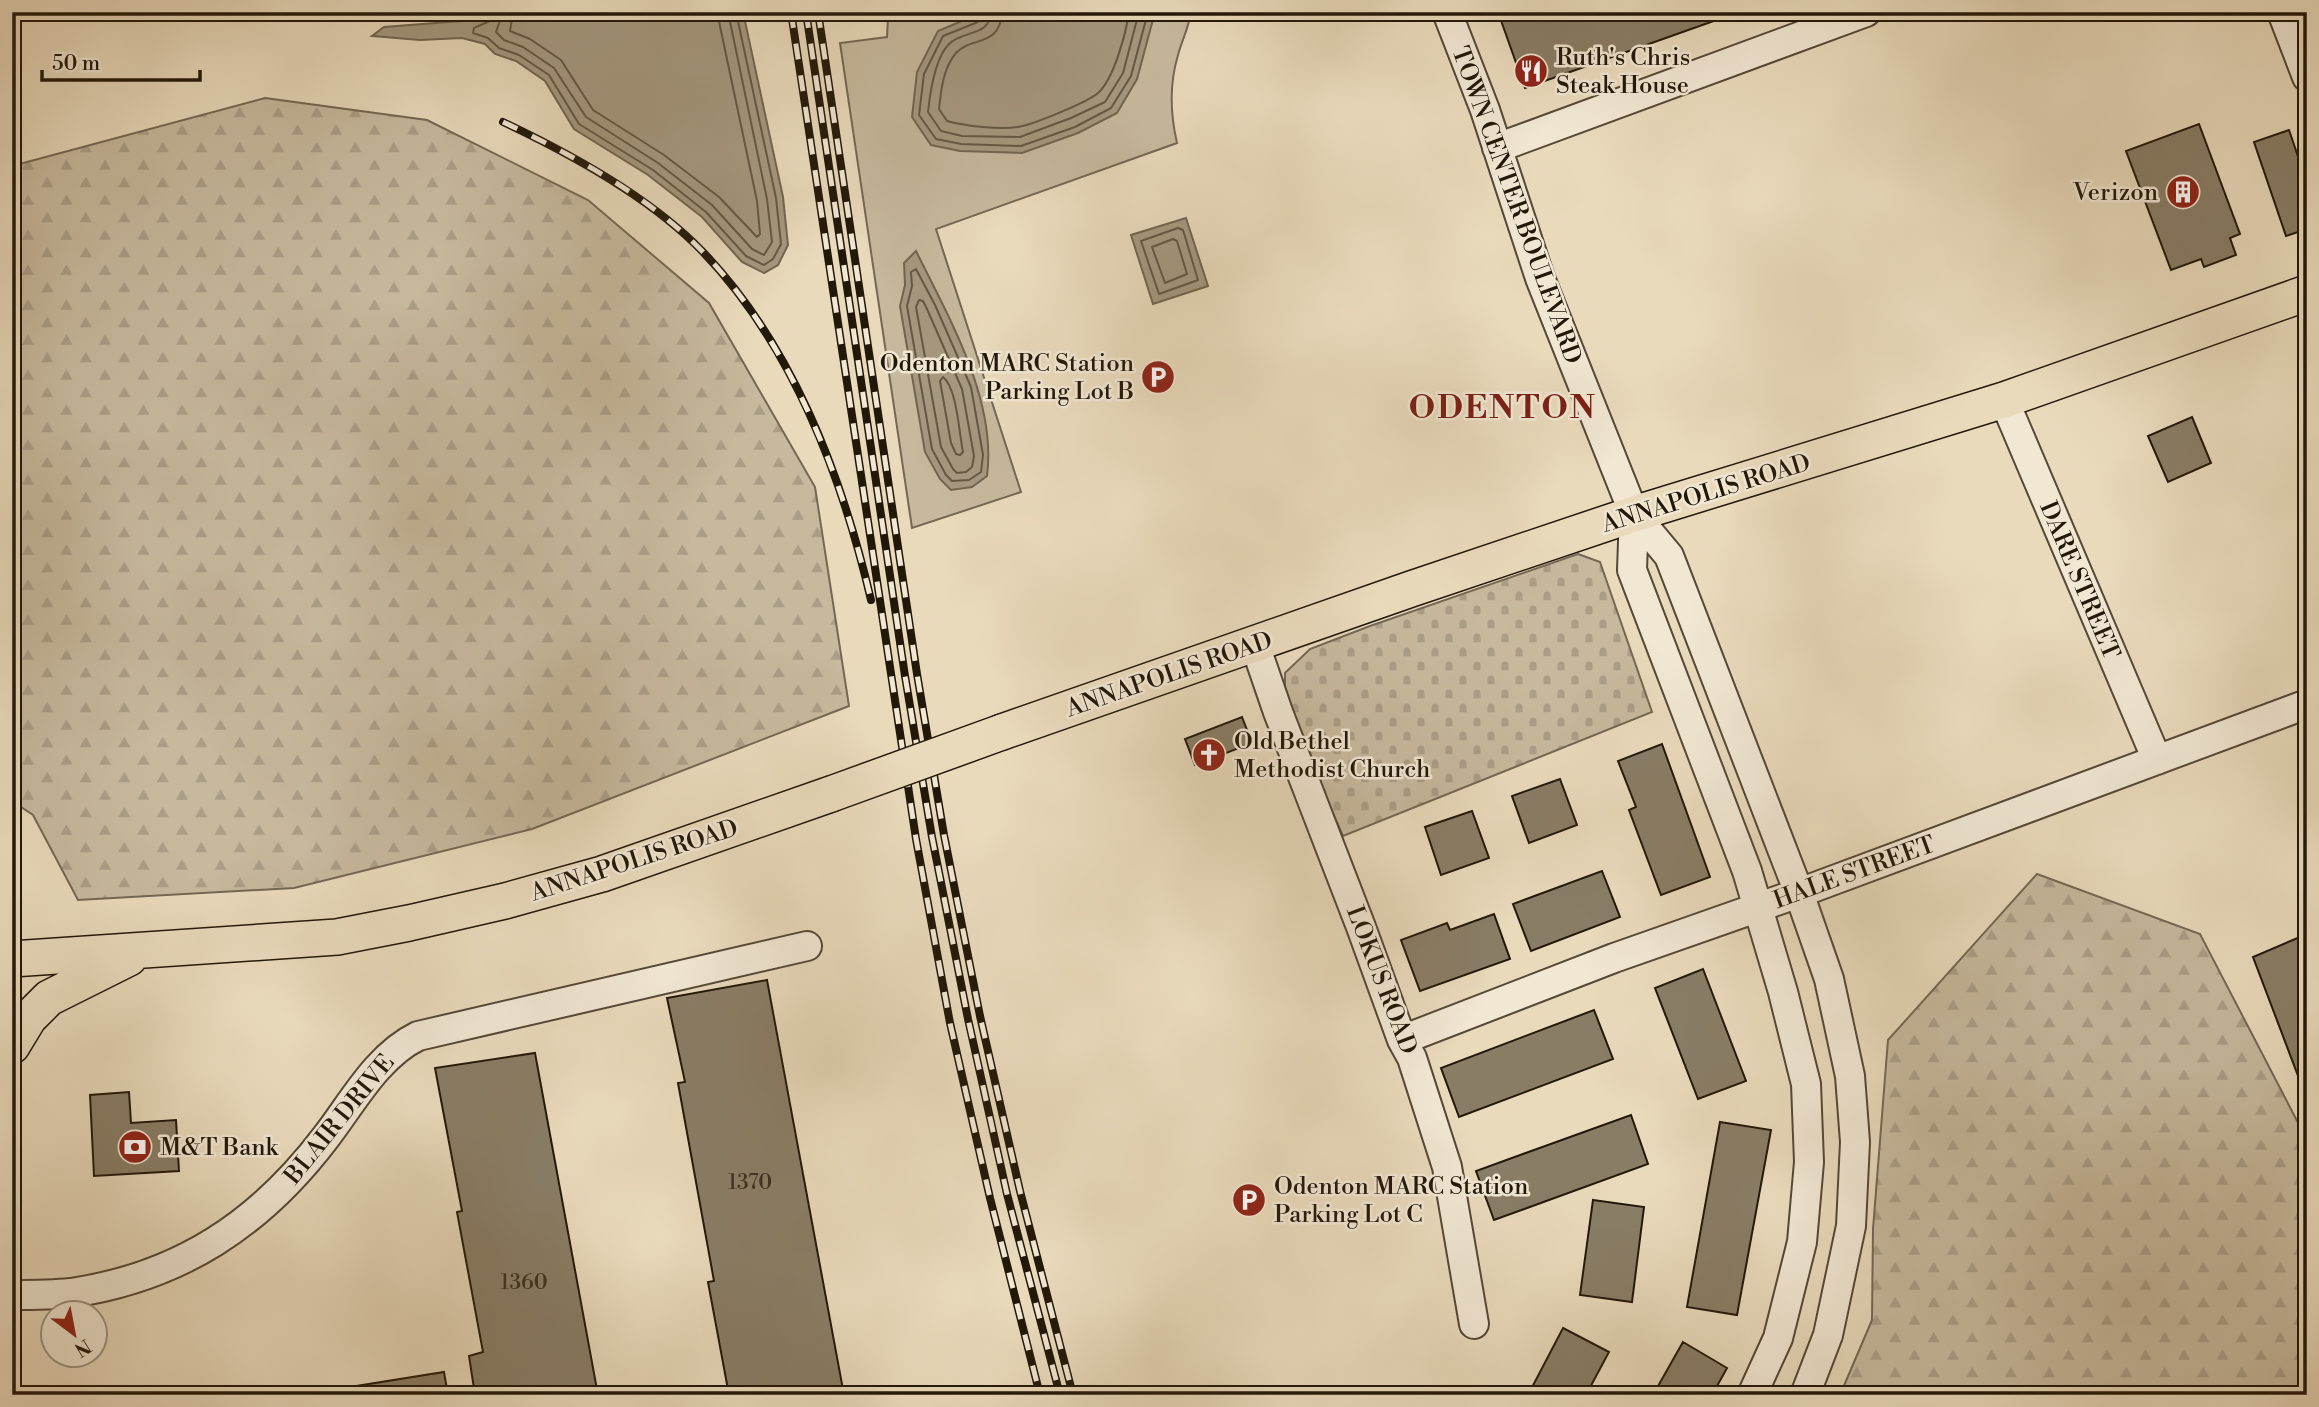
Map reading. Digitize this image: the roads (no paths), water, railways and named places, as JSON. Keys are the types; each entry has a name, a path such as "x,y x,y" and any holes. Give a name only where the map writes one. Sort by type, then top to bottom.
{"main road":[{"name":"ANNAPOLIS ROAD","path":"12,959 337,937 505,901 602,874 1411,589 1634,514 2004,400 2307,293"},
{"path":"12,1046 29,1018 49,998 145,950"}],"street":[{"name":"TOWN CENTER BOULEVARD","path":"1447,12 1497,148 1540,278 1634,514 1669,556 1800,893 1829,979 1850,1076 1854,1142 1850,1226 1828,1335 1805,1395"},
{"path":"1497,148 1866,12"},
{"path":"2283,12 2307,77"},
{"name":"DARE STREET","path":"2004,400 2157,760"},
{"name":"TOWN CENTER BOULEVARD","path":"1634,514 1632,570 1759,907 1806,1084 1808,1162 1802,1242 1778,1338 1752,1395"},
{"name":"LOKUS ROAD","path":"1255,645 1402,1040 1412,1058 1447,1167 1474,1324"},
{"name":"HALE STREET","path":"1402,1040 1614,958 1800,893 2307,704"},
{"name":"BLAIR DRIVE","path":"12,1295 68,1293 140,1276 202,1250 227,1235 270,1201 296,1175 385,1059 394,1050 418,1036 807,946"}],"water":[{"path":"494,12 743,12 783,197 788,245 778,265 764,273 742,262 702,217 648,175 574,129 545,81 516,61 495,54 485,44 462,38 420,40 372,36 384,27 474,20"},
{"path":"983,12 1155,12 1137,79 1117,113 1078,133 1022,153 960,151 931,145 912,117 917,72 938,31"},
{"path":"1186,218 1208,286 1153,304 1131,235"},
{"path":"916,251 968,360 985,418 987,476 972,487 951,490 940,479 925,452 900,306 905,285 904,263"}],"railway":[{"path":"791,12 916,839 950,1023 990,1198 1040,1395"},
{"path":"806,12 905,676 932,837 968,1019 1007,1194 1060,1395"},
{"path":"818,12 917,674 944,835 980,1016 1020,1191 1073,1395"},
{"path":"503,122 582,163 634,195 681,231 734,287 787,369 809,414 845,506 871,600"}],"place":[{"name":"Ruth's Chris Steak House","path":"1531,71"},
{"name":"Verizon","path":"2183,192"},
{"name":"Odenton MARC Station Parking Lot B","path":"1158,377"},
{"name":"Old Bethel Methodist Church","path":"1209,755"},
{"name":"M&T Bank","path":"135,1147"},
{"name":"Odenton MARC Station Parking Lot C","path":"1249,1200"}],"district":[{"name":"ODENTON","path":"1503,407"}]}
